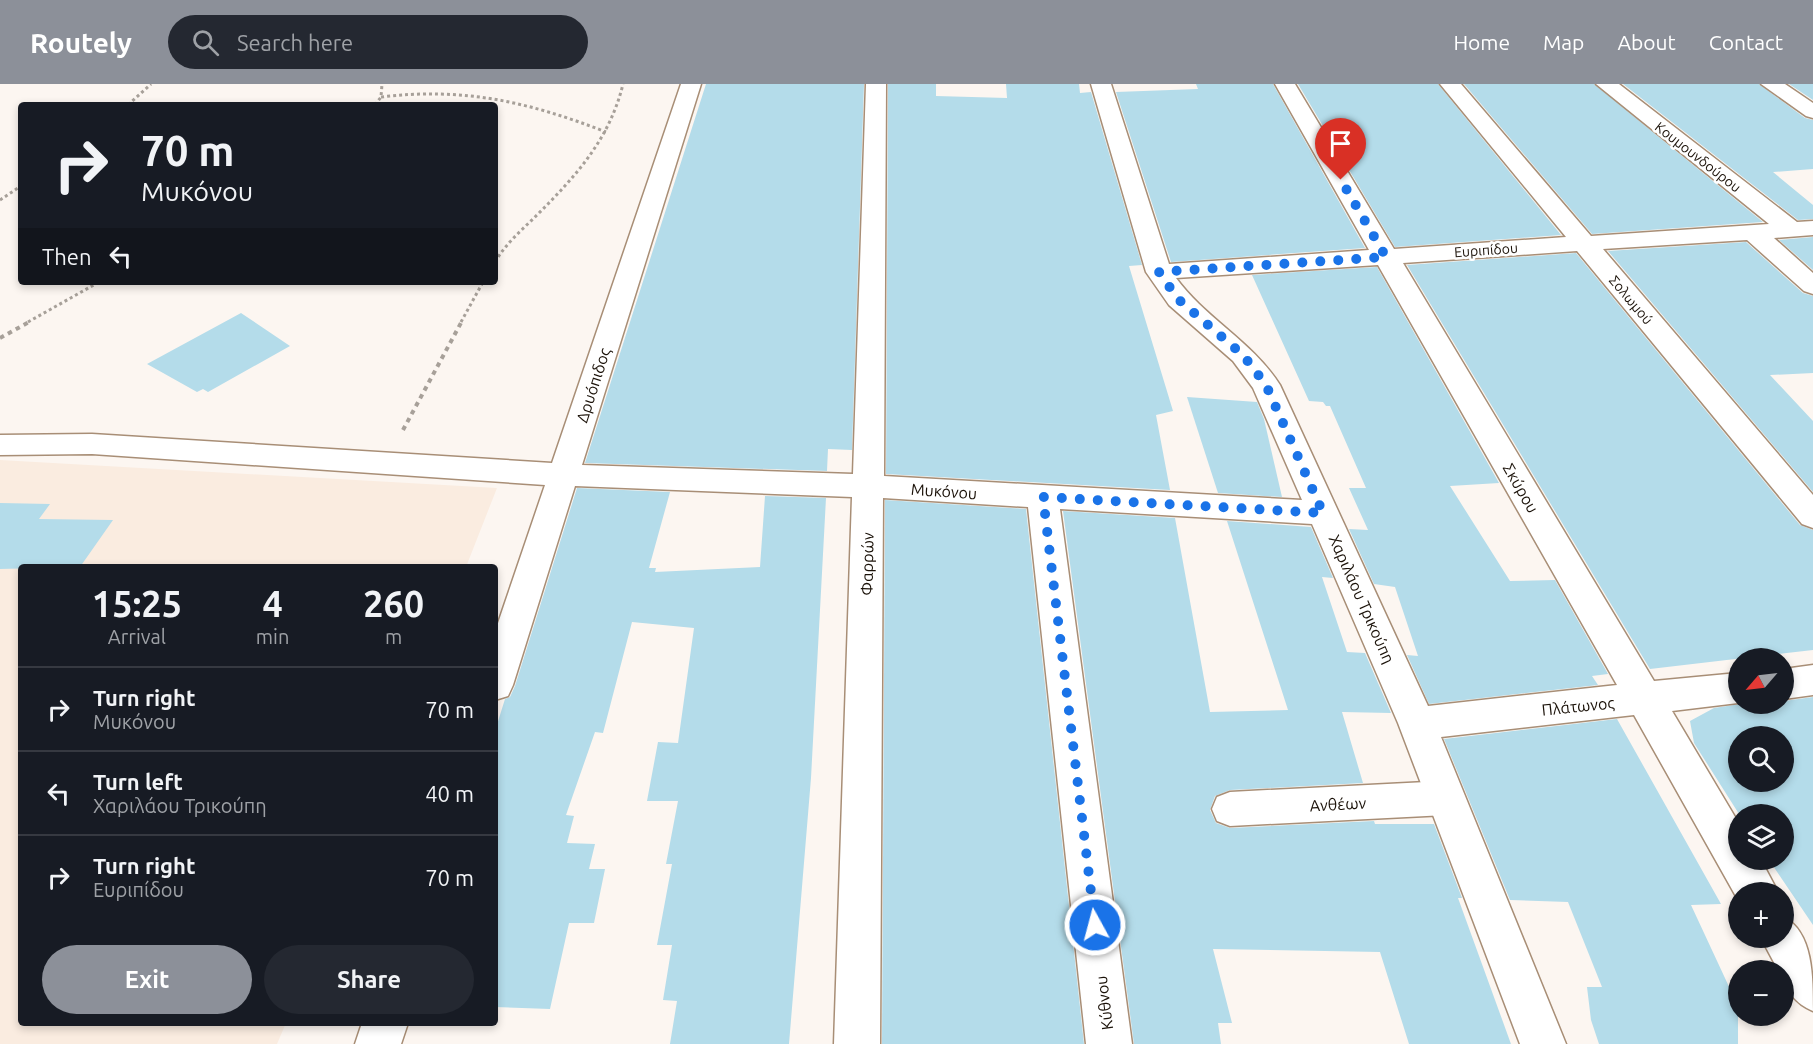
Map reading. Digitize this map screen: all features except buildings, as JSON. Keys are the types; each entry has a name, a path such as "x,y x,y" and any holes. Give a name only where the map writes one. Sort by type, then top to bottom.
{"street":[{"name":"Δρυόπιδος","path":"498,676 691,84"},
{"name":"Φαρρών","path":"856,1044 876,84"},
{"name":"Χαριλάου Τρικούπη","path":"1101,84 1159,272 1178,299 1243,355 1266,385 1417,723 1543,1044"},
{"name":"Σκύρου","path":"1285,84 1751,882"},
{"name":"Σολωμού","path":"1450,84 1813,516"},
{"name":"Κουμουνδούρου","path":"1606,84 1802,229"},
{"path":"1772,84 1813,112"},
{"name":"Ευριπίδου","path":"1159,272 1802,229"},
{"path":"1753,232 1813,286"},
{"name":"Μυκόνου","path":"0,445 92,444 385,465 564,475 868,486 1323,513"},
{"name":"Κύθνου","path":"1043,497 1109,1044"},
{"path":"1794,683 1813,680"},
{"name":"Πλάτωνος","path":"1417,723 1728,689"},
{"name":"Ανθέων","path":"1230,809 1446,798"},
{"path":"1789,948 1813,989"},
{"path":"378,1044 384,1026"}],"path":[{"path":"131,102 151,84"},
{"path":"377,102 381,97 382,84"},
{"path":"498,257 502,250 592,158 621,104 623,84"},
{"path":"381,97 426,90 455,91 518,101 606,132"},
{"path":"0,200 18,188"},
{"path":"0,338 94,285"},
{"path":"385,465 481,285"}],"shaded area":[{"path":"0,460 497,488 467,564 18,564 18,1026 285,1026 277,1044 0,1044"}],"route":[{"path":"1095,925 1043,497 1323,513 1266,385 1243,355 1178,299 1159,272 1386,257 1341,180"}]}
